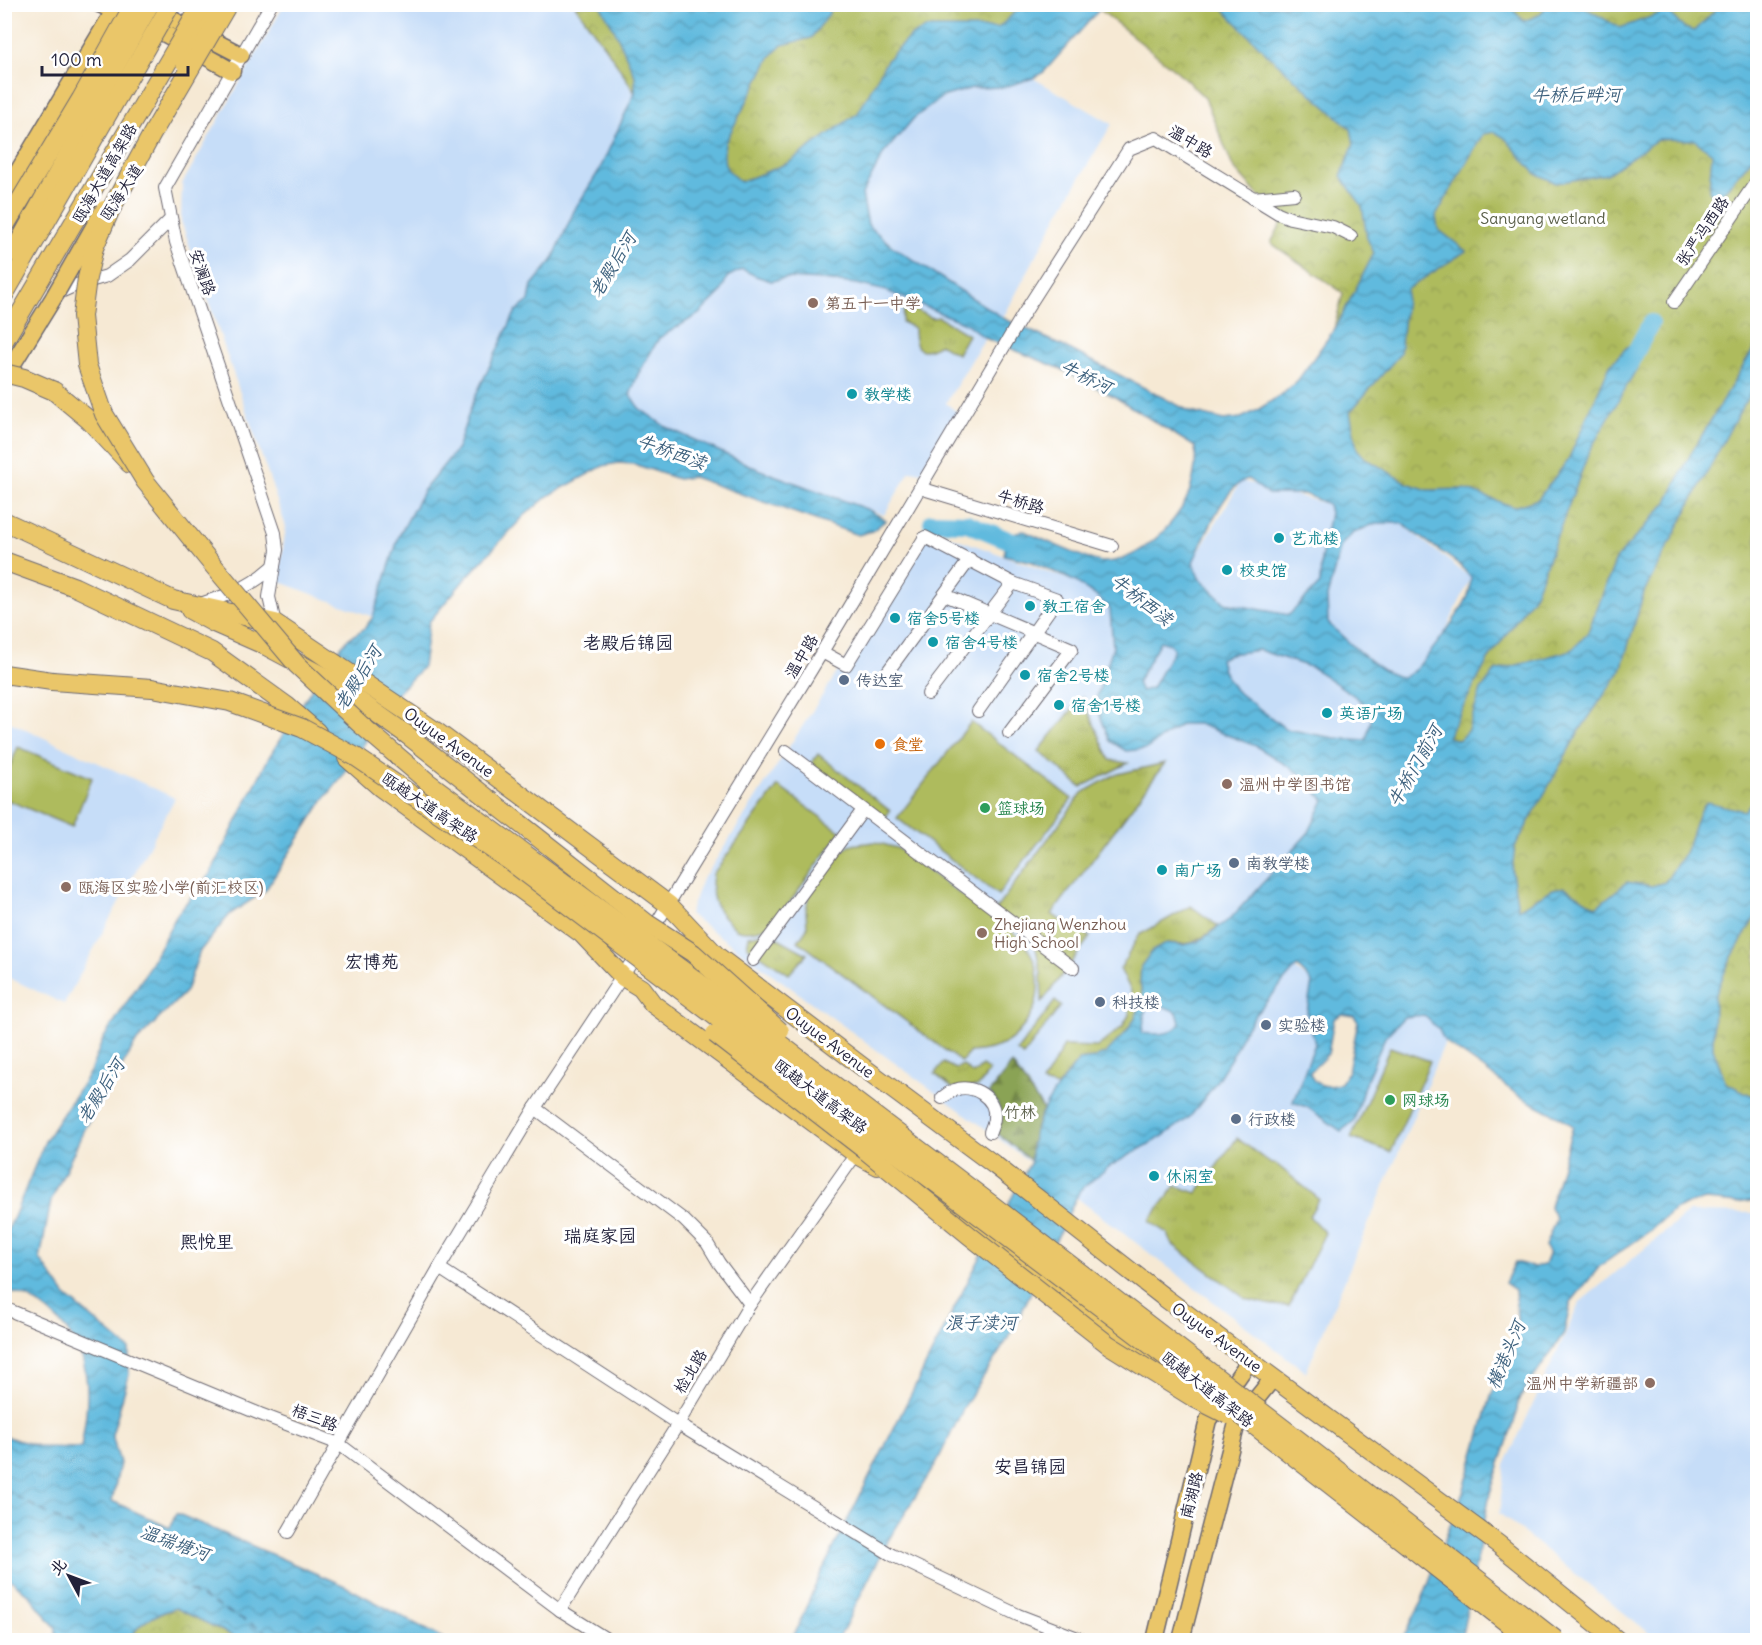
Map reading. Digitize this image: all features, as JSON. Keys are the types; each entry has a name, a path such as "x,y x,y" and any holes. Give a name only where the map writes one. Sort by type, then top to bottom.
{"highway":[{"path":"4,226 81,99 134,4"},
{"name":"瓯海大道高架路","path":"4,341 202,4"},
{"path":"145,481 104,414 87,365 82,316 87,278 94,248 110,211 228,4"},
{"name":"瓯海大道高架路","path":"4,295 158,10"},
{"path":"4,373 24,378 54,391 89,420 145,481"},
{"name":"瓯越大道高架路","path":"145,481 297,664 360,724 429,783 854,1100 1305,1445 1556,1641"},
{"name":"Ouyue Avenue","path":"4,521 173,600 275,623 437,732 669,905 717,956 1081,1231 1165,1298 1454,1511 1617,1641"},
{"path":"4,561 75,587 212,652 287,706 381,788 582,934 623,976 715,1034 1109,1345 1194,1398 1264,1433"},
{"path":"173,600 214,623 264,645 328,679 407,734 648,924 693,953 854,1100"},
{"path":"4,674 52,681"},
{"path":"4,683 52,681"},
{"name":"瓯越大道高架路","path":"52,681 152,688 230,702 302,728 356,757 407,790 511,862 1173,1362 1526,1641"},
{"path":"641,988 653,1004 856,1154 933,1194 1127,1344 1218,1407 1526,1641"}],"main road":[{"path":"140,4 158,10 242,55"},
{"path":"55,295 141,143 215,4"},
{"name":"瓯海大道","path":"4,378 206,58 235,4"},
{"path":"4,195 111,7 158,10 206,58 232,71"},
{"path":"8,259 158,10"},
{"name":"南湖路","path":"1155,1641 1208,1420 1250,1360"},
{"name":"南湖路","path":"1181,1641 1237,1423 1273,1378"}],"street":[{"name":"安澜路","path":"271,4 165,188 176,242 276,533 277,550 269,597 275,623"},
{"name":"温中路","path":"288,1532 439,1268 535,1108 669,905 1021,318 1129,149 1156,138 1290,218 1333,227 1351,236"},
{"name":"张严冯西路","path":"1674,302 1758,179"},
{"path":"1253,198 1294,194"},
{"path":"55,295 76,285 108,276 130,260 171,219"},
{"name":"牛桥路","path":"920,488 1112,546"},
{"path":"822,652 846,665 925,537 1013,583 1057,599 978,711"},
{"path":"883,678 970,559"},
{"path":"196,605 248,586 259,580 274,566"},
{"path":"928,694 1013,583"},
{"path":"945,596 1072,649 1009,733"},
{"path":"786,751 1073,968"},
{"path":"753,960 863,810"},
{"path":"942,1098 955,1089 972,1088 982,1094 991,1102 995,1117 990,1132"},
{"path":"535,1108 684,1220 707,1243 750,1304"},
{"name":"检北路","path":"560,1610 678,1424 750,1304 856,1154"},
{"path":"439,1268 678,1424 892,1555 1018,1615 1083,1641"},
{"name":"梧三路","path":"4,1308 260,1414 339,1444 560,1610 608,1641"}],"shaded area":[{"path":"284,5 600,5 635,92 600,169 574,211 552,261 532,285 529,301 516,311 473,401 457,449 424,490 399,536 373,617 278,581 286,527 181,221 182,184"},
{"name":"第五十一中学","path":"1033,78 1112,124 1059,213 1003,318 913,260 888,291 967,324 985,338 946,403 959,414 922,473 910,471 884,515 760,470 666,427 639,408 630,395 638,374 659,338 699,314 721,292 724,271 742,268 771,281 787,278 822,280 878,288 900,252 868,225 862,194 884,153 914,118 941,97 972,88 1004,87"},
{"name":"Zhejiang Wenzhou High School","path":"1241,481 1400,523 1471,578 1445,632 1366,740 1326,737 1286,729 1254,705 1228,736 1256,746 1299,773 1324,799 1309,832 1231,918 1312,982 1308,1018 1315,1044 1293,1102 1307,1107 1341,1131 1354,1121 1364,1086 1385,1037 1404,1017 1424,1015 1439,1030 1445,1042 1306,1372 990,1132 689,914 702,879 930,529 1076,582 1168,602"},
{"name":"瓯海区实验小学(前汇校区)","path":"5,720 175,798 64,1004 5,976"},
{"name":"温州中学新疆部","path":"1689,1212 1757,1213 1757,1640 1658,1640 1499,1513 1505,1465 1580,1302"}],"green space":[{"path":"575,5 1064,5 725,236 615,61"},
{"name":"Sanyang wetland","path":"1094,5 1757,5 1757,1150 1339,875 1497,561 1300,463 1343,293 1271,243 1282,222 1233,167 1205,98 1179,73"},
{"path":"905,305 932,318 939,317 968,335 957,354 940,344 928,350 919,349 915,341 914,328 902,322"},
{"path":"1082,697 1110,760 1128,763 1081,787 1039,751"},
{"name":"篮球场","path":"971,722 1072,799 998,895 897,818"},
{"path":"18,747 92,778 72,827 5,799 5,778"},
{"path":"818,754 890,811 883,820 811,764"},
{"path":"1165,763 1052,914 1070,927 1073,924 1090,937 1042,1002 1041,973 1034,939 995,910 1082,793 1114,775"},
{"path":"778,786 841,832 774,924 755,930 736,929 716,906 712,888 713,874"},
{"path":"875,842 897,848 1013,932 1027,947 1037,971 1036,1003 1024,1026 1005,1044 970,1052 961,1062 798,941 807,928 806,910 809,893 832,858 851,845"},
{"path":"1191,906 1218,926 1195,942 1167,943 1140,982 1143,996 1139,1011 1117,1042 1100,1056 1079,1060 1057,1087 1042,1083 1064,1046 1097,1047 1122,1027 1129,1015 1131,991 1120,969 1139,935"},
{"path":"767,932 807,954 789,974 747,946 749,936"},
{"path":"1055,1001 1061,1006 1023,1056 1017,1051"},
{"name":"网球场","path":"1390,1047 1430,1061 1391,1152 1351,1138"},
{"path":"943,1063 956,1069 962,1065 973,1074 982,1066 989,1071 978,1087 952,1088 935,1074"},
{"name":"竹林","path":"1012,1064 1043,1109 1033,1134 1031,1161 997,1133 1000,1122 999,1107 989,1093"},
{"path":"1237,1138 1271,1164 1276,1164 1319,1199 1309,1216 1325,1233 1289,1306 1271,1305 1246,1299 1172,1244 1168,1234 1149,1221 1176,1186 1197,1193"},
{"path":"176,1608 241,1640 131,1640 143,1623"}],"water":[{"path":"600,5 830,5 829,14 811,38 782,45 771,56 725,143 726,166 731,174 741,182 788,163 858,113 887,60 910,36 927,28 998,28 1023,5 1106,5 1044,72 1004,87 972,88 942,97 914,118 884,153 862,194 868,225 893,247 1003,318 1191,412 1224,420 1241,418 1256,411 1284,393 1298,380 1336,327 1374,253 1367,238 1362,206 1341,176 1354,144 1351,129 1267,54 1219,5 1508,5 1524,21 1539,15 1548,5 1586,5 1585,8 1620,28 1667,11 1684,28 1695,31 1720,5 1757,5 1757,96 1752,116 1757,153 1716,200 1709,190 1712,153 1694,140 1658,139 1607,174 1556,183 1535,173 1505,138 1495,132 1483,134 1436,216 1438,229 1466,251 1407,289 1400,354 1350,412 1357,449 1365,458 1407,483 1428,490 1465,489 1514,507 1538,499 1568,460 1610,365 1628,346 1642,346 1637,368 1589,452 1535,594 1488,660 1447,737 1459,740 1468,730 1481,690 1495,671 1572,650 1588,632 1616,559 1667,502 1690,455 1757,343 1757,381 1644,592 1621,670 1578,733 1515,847 1512,871 1518,909 1553,889 1565,887 1596,907 1627,882 1652,886 1665,882 1686,851 1699,812 1707,802 1744,811 1757,796 1757,914 1729,962 1714,998 1713,1048 1726,1083 1757,1098 1757,1200 1737,1203 1706,1200 1674,1210 1651,1230 1600,1266 1571,1302 1564,1333 1518,1401 1516,1416 1490,1493 1461,1640 1402,1640 1420,1605 1464,1489 1492,1393 1515,1348 1518,1332 1515,1290 1505,1283 1515,1262 1534,1267 1544,1265 1549,1252 1545,1246 1556,1219 1550,1207 1573,1126 1519,1096 1445,1042 1439,1030 1424,1015 1404,1017 1385,1037 1364,1086 1354,1121 1341,1131 1307,1107 1293,1102 1315,1044 1307,1012 1312,982 1297,966 1255,1015 1212,1088 1190,1117 1163,1136 1110,1166 1080,1190 1011,1334 965,1405 937,1462 889,1539 838,1640 790,1640 820,1575 1031,1161 1034,1132 1045,1106 1079,1060 1095,1058 1106,1053 1127,1031 1143,998 1140,982 1141,966 1152,951 1167,943 1183,945 1198,942 1231,918 1309,832 1324,800 1299,773 1256,746 1198,724 1182,724 1146,749 1126,751 1110,741 1099,713 1097,696 1113,647 1110,609 1076,582 1033,562 1004,555 1007,538 1022,530 1096,561 1115,561 1138,552 1167,528 1185,502 1193,479 1195,447 1115,397 1061,369 985,338 967,324 887,291 857,284 822,280 787,278 771,281 742,269 727,277 721,292 699,314 659,338 638,374 630,395 639,408 666,427 760,470 869,510 886,520 872,531 858,535 693,477 678,479 634,464 618,463 603,466 548,496 524,516 465,579 429,622 423,667 399,691 342,777 322,802 265,891 230,914 200,951 186,991 137,1041 84,1130 51,1201 40,1259 65,1295 129,1349 129,1375 112,1435 120,1463 112,1501 170,1528 176,1513 345,1586 446,1640 241,1640 176,1608 143,1623 131,1640 56,1640 56,1628 31,1597 5,1575 4,1436 41,1447 81,1448 87,1390 82,1359 66,1329 49,1312 31,1299 5,1291 5,1235 45,1141 90,1072 103,1039 142,979 178,913 210,874 269,757 331,658 349,638 364,629 373,617 399,536 424,490 457,449 473,401 516,311 529,301 532,285 552,261 574,211 600,169 635,92 635,76 615,31","holes":["1248,479 1268,494 1304,494 1328,504 1330,513 1321,559 1320,584 1289,615 1225,603 1199,578 1193,562 1223,502 1239,483","1376,523 1401,523 1460,565 1471,578 1468,596 1457,615 1428,655 1409,674 1402,677 1384,671 1328,623 1327,597 1341,545 1353,533","1160,641 1170,644 1174,649 1152,688 1141,691 1137,683","1259,650 1313,668 1356,697 1373,713 1366,740 1334,738 1286,729 1235,690 1223,671 1220,659 1229,654","1151,1001 1177,1012 1180,1023 1173,1030 1158,1034 1142,1033 1146,1007","1342,1014 1354,1016 1358,1022 1348,1072 1337,1085 1322,1085 1311,1077 1310,1072 1328,1054 1334,1019"]}],"waterway":[{"name":"牛桥门前河","path":"1628,366 1651,323"},
{"name":"牛桥西渎","path":"932,522 967,523 1030,549"}],"ferry route":[{"path":"4,1490 281,1640"}],"place":[{"name":"第五十一中学","path":"813,303"},
{"name":"教学楼","path":"852,394"},
{"name":"艺术楼","path":"1279,538"},
{"name":"校史馆","path":"1227,570"},
{"name":"教工宿舍","path":"1030,606"},
{"name":"宿舍5号楼","path":"895,618"},
{"name":"宿舍4号楼","path":"933,642"},
{"name":"宿舍2号楼","path":"1025,675"},
{"name":"传达室","path":"844,680"},
{"name":"宿舍1号楼","path":"1059,705"},
{"name":"英语广场","path":"1327,713"},
{"name":"食堂","path":"880,744"},
{"name":"温州中学图书馆","path":"1227,784"},
{"name":"篮球场","path":"985,808"},
{"name":"南教学楼","path":"1234,863"},
{"name":"南广场","path":"1162,870"},
{"name":"瓯海区实验小学(前汇校区)","path":"66,887"},
{"name":"Zhejiang Wenzhou High School","path":"982,933"},
{"name":"科技楼","path":"1100,1002"},
{"name":"实验楼","path":"1266,1025"},
{"name":"网球场","path":"1390,1100"},
{"name":"行政楼","path":"1236,1119"},
{"name":"休闲室","path":"1154,1176"},
{"name":"温州中学新疆部","path":"1650,1383"}],"district":[{"name":"老殿后锦园","path":"628,643"},
{"name":"宏博苑","path":"372,962"},
{"name":"瑞庭家园","path":"600,1236"},
{"name":"熙悦里","path":"207,1242"},
{"name":"安昌锦园","path":"1030,1467"}],"water label":[{"name":"牛桥后畔河","path":"1576,95"},
{"name":"老殿后河","path":"613,265"},
{"name":"牛桥河","path":"1086,377"},
{"name":"老殿后河","path":"358,678"},
{"name":"老殿后河","path":"101,1091"},
{"name":"浪子渎河","path":"981,1323"},
{"name":"横港头河","path":"1506,1355"},
{"name":"温瑞塘河","path":"175,1543"}]}
